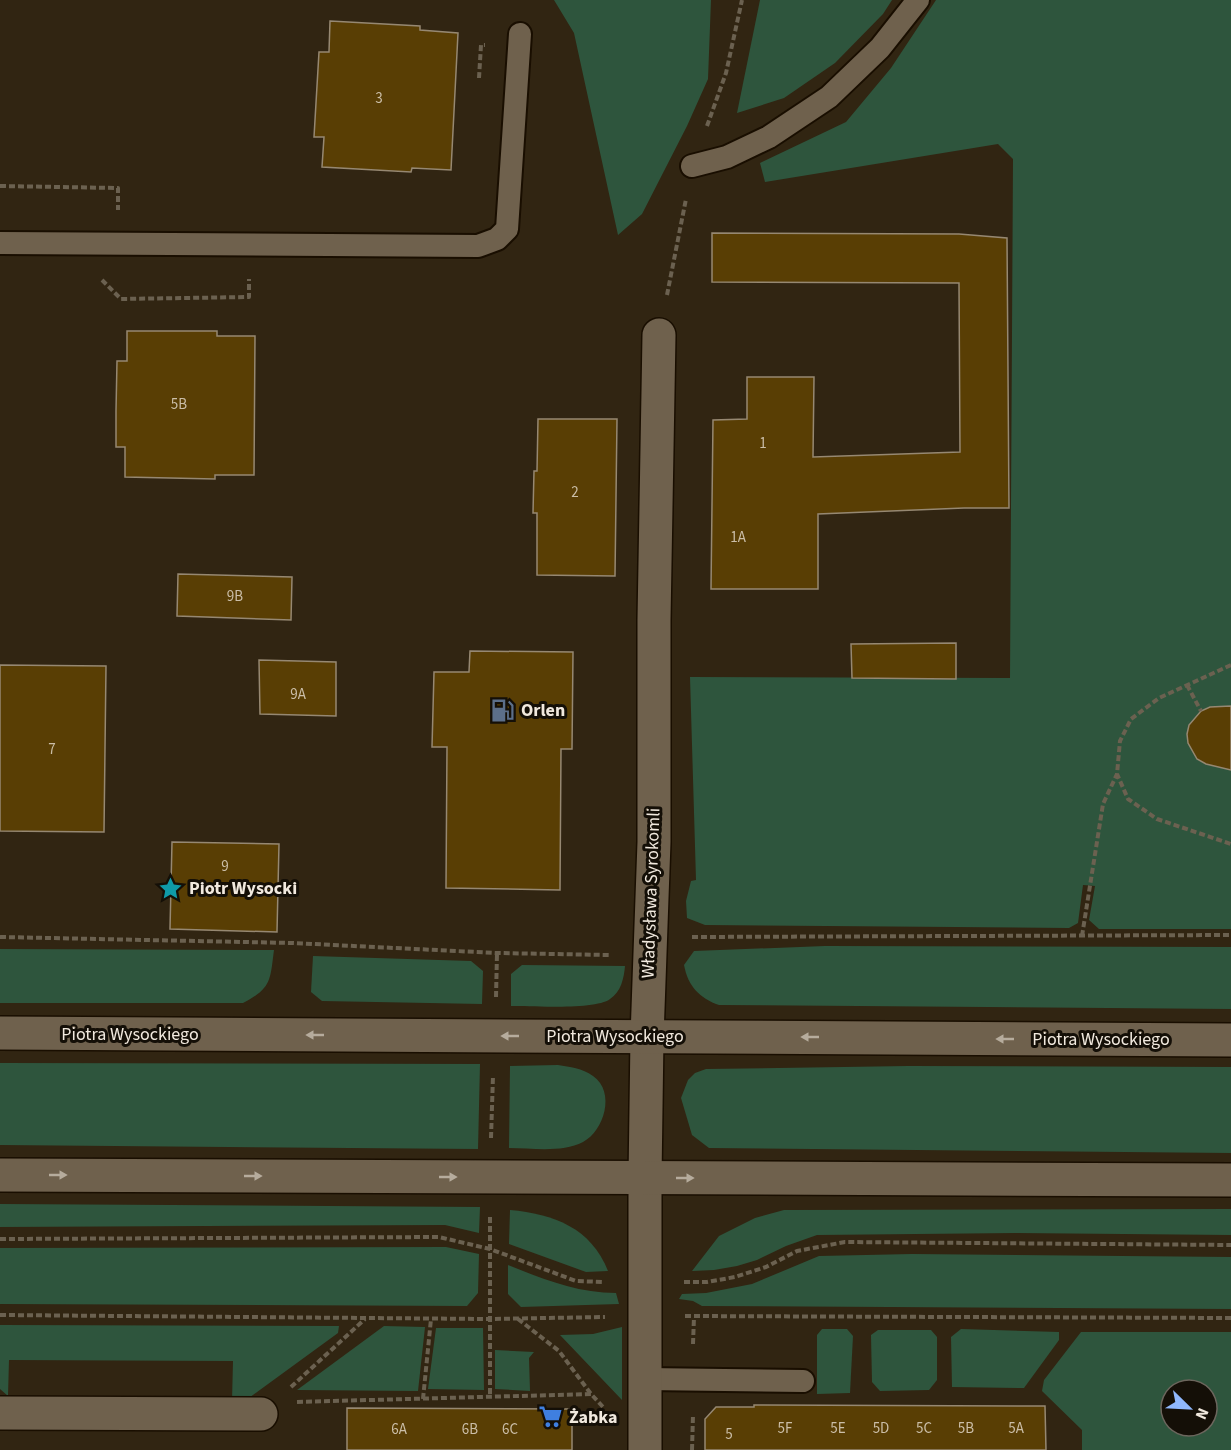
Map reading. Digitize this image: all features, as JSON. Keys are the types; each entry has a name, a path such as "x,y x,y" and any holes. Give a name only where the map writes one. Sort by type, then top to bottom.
{"main road":[{"name":"Władysława Syrokomli","path":"645,1450 646,1036 654,842 654,620 659,335"},
{"name":"Piotra Wysockiego","path":"0,1033 1231,1040"},
{"path":"0,1175 1231,1180"},
{"path":"0,1413 268,1408"}],"lane":[{"path":"692,166 727,157 769,137 829,97 880,48 918,0"},
{"path":"0,243 478,246 497,239 507,229 519,40"},
{"path":"645,1379 803,1381"}],"path":[{"path":"478,81 481,45 519,40"},
{"path":"0,186 118,188 118,217"},
{"path":"99,277 121,299 249,297 249,245"},
{"path":"1082,936 1103,804 1117,774 1120,741 1131,719 1159,698 1231,665"},
{"path":"1187,685 1201,711"},
{"path":"1117,774 1128,799 1157,819 1231,844"},
{"path":"0,1315 431,1319 645,1316 1231,1318"},
{"path":"268,1408 366,1318"},
{"path":"518,1318 559,1351 607,1412"},
{"path":"423,1399 431,1319"},
{"path":"489,1319 490,1397"},
{"path":"268,1408 423,1399 591,1394"}],"green space":[{"path":"554,0 711,0 708,79 642,214 618,235 574,33"},
{"path":"760,0 892,0 883,14 835,63 784,98 737,113"},
{"path":"936,0 1231,0 1231,929 1099,929 1089,920 1095,886 1083,885 1078,923 1069,928 705,925 687,918 686,901 691,881 696,880 690,677 1010,678 1013,159 998,144 765,182 760,163 846,122 891,68"},
{"path":"825,946 1231,947 1231,1009 719,1005 700,995 688,979 684,965 694,951"},
{"path":"0,949 274,950 268,982 260,993 243,1003 0,1003"},
{"path":"313,956 471,961 483,971 482,1004 322,1001 311,992"},
{"path":"522,965 625,966 619,989 614,996 603,1002 578,1006 511,1006 511,974"},
{"path":"0,1063 480,1064 478,1149 0,1145"},
{"path":"558,1065 585,1071 600,1083 605,1101 597,1129 583,1142 566,1148 509,1148 510,1066"},
{"path":"908,1066 1231,1067 1231,1153 709,1148 692,1135 681,1098 688,1080 695,1073 706,1069"},
{"path":"0,1204 480,1207 479,1233 445,1225 0,1227"},
{"path":"1231,1209 1231,1235 1016,1233 817,1235 737,1266 692,1271 719,1236 755,1218 784,1210"},
{"path":"510,1210 541,1215 569,1226 592,1244 608,1271 586,1272 509,1244"},
{"path":"446,1247 479,1254 478,1293 467,1306 0,1304 0,1248"},
{"path":"912,1254 1231,1257 1231,1309 702,1306 693,1301 679,1299 682,1294 706,1293 752,1284 819,1256"},
{"path":"508,1265 574,1288 616,1293 619,1304 521,1307 508,1294"},
{"path":"0,1325 339,1326 338,1333 246,1400 232,1401 233,1361 9,1360 8,1396 0,1389"},
{"path":"384,1326 425,1327 418,1391 297,1390"},
{"path":"622,1327 622,1400 560,1335 593,1334"},
{"path":"436,1328 483,1328 484,1390 428,1389"},
{"path":"822,1329 847,1329 853,1336 850,1393 817,1394 817,1335"},
{"path":"961,1329 1059,1332 1059,1340 1024,1388 952,1387 951,1337"},
{"path":"878,1330 931,1330 937,1337 937,1380 929,1390 880,1391 872,1382 871,1335"},
{"path":"1081,1332 1231,1332 1231,1450 1082,1450 1082,1430 1042,1391 1044,1380"},
{"path":"495,1350 534,1352 529,1358 530,1391 495,1389"}],"building":[{"path":"330,21 420,26 420,30 458,33 451,170 412,168 411,172 322,167 324,137 314,137 319,52 329,52"},
{"path":"712,233 959,234 1007,238 1009,508 818,514 818,589 711,589 713,420 747,419 747,377 814,377 813,457 960,452 959,283 712,282"},
{"path":"127,331 217,331 217,336 255,336 254,475 215,475 215,479 125,477 125,447 116,447 116,411 117,361 127,361"},
{"path":"538,419 617,419 615,576 537,575 537,513 533,513"},
{"path":"178,574 292,577 291,620 177,616"},
{"path":"956,643 956,679 852,678 851,644"},
{"path":"470,651 573,652 572,749 561,749 560,890 446,888 447,747 432,747 434,672 469,672"},
{"path":"259,660 336,662 336,716 260,714"},
{"path":"0,665 106,666 104,832 0,831"},
{"path":"1231,706 1231,770 1206,764 1197,759 1188,743 1187,734 1189,725 1201,711 1210,707"},
{"path":"172,842 279,844 277,932 170,929"},
{"path":"754,1405 1045,1406 1046,1450 705,1450 705,1419 716,1407 754,1407"},
{"path":"347,1408 572,1409 572,1450 347,1450"}],"place":[{"name":"Orlen","path":"503,710"},
{"name":"Piotr Wysocki","path":"171,888"},
{"name":"Żabka","path":"551,1417"}]}
